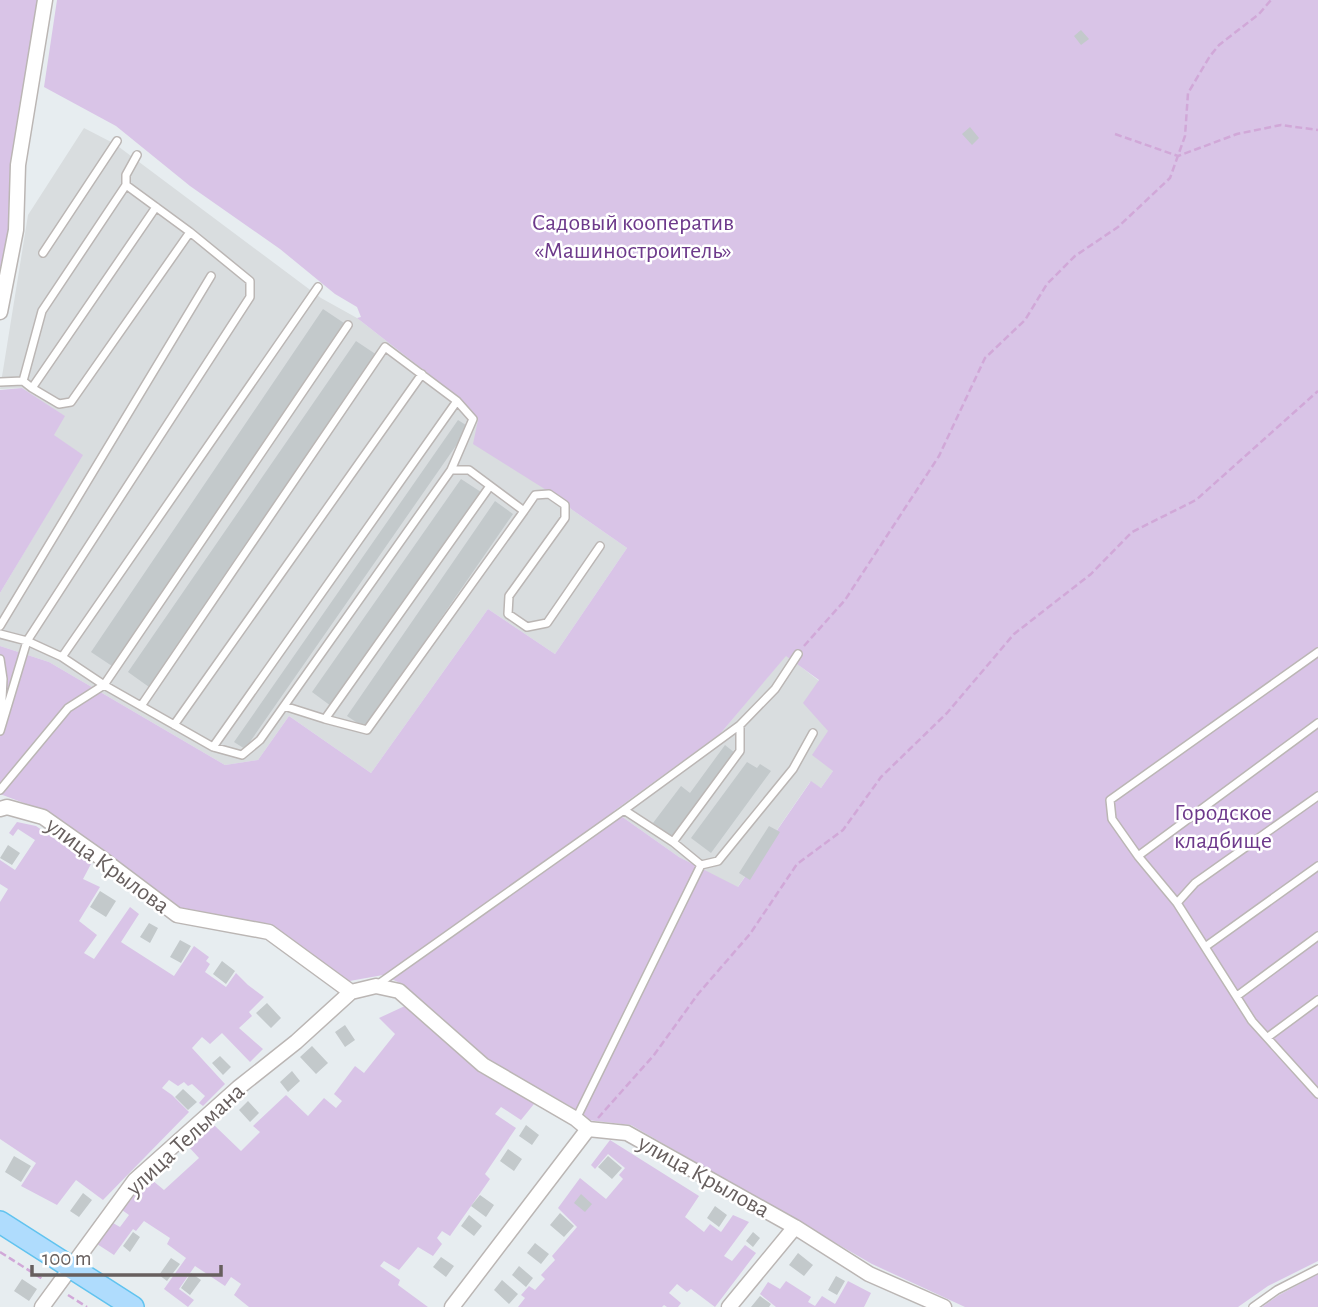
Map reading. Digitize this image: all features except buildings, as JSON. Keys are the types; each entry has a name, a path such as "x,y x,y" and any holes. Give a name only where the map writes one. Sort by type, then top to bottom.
{"main road":[{"path":"0,1222 133,1307"}],"street":[{"path":"0,312 16,230 19,166 45,0"},
{"name":"улица Крылова","path":"0,809 8,807 43,817 177,915 269,932 351,992"},
{"path":"351,992 376,986 399,991 483,1065 576,1119 588,1129 452,1307"},
{"name":"улица Тельмана","path":"42,1307 135,1180 351,992"},
{"name":"улица Крылова","path":"588,1129 627,1133 795,1227 869,1274 944,1307"},
{"name":"улица Крылова","path":"729,1307 795,1227"}],"lane":[{"path":"43,253 117,141"},
{"path":"23,381 42,311 126,185 126,175 137,155"},
{"path":"0,730 27,641 250,297 250,281 126,185"},
{"path":"32,388 156,207"},
{"path":"0,382 23,381 59,404 71,402 190,232"},
{"path":"0,626 211,276"},
{"path":"62,657 318,287"},
{"path":"0,790 68,708 104,685 348,325"},
{"path":"0,634 27,641 62,657 104,685 213,747 242,755 260,740 451,470 473,419 457,401 385,347 141,706"},
{"path":"174,725 422,374"},
{"path":"213,747 457,401"},
{"path":"451,470 469,470 524,511"},
{"path":"325,719 490,486"},
{"path":"284,706 367,730 535,495 549,494 565,505 565,518 509,596 508,614 527,627 547,623 600,546"},
{"path":"1316,1089 1252,1021 1177,903 1112,819 1110,800 1318,652"},
{"path":"376,986 740,725 775,689 798,654"},
{"path":"0,659 3,679 0,730"},
{"path":"1138,856 1318,723"},
{"path":"673,842 740,751 740,725"},
{"path":"701,865 718,861 793,769 813,733"},
{"path":"1177,903 1195,883 1318,796"},
{"path":"624,810 673,842 701,865"},
{"path":"576,1119 701,865"},
{"path":"1205,947 1318,866"},
{"path":"1237,996 1318,936"},
{"path":"1268,1037 1318,1000"},
{"path":"1253,1307 1277,1290 1318,1269"}],"path":[{"path":"798,654 845,600 939,456 985,358 1025,320 1048,284 1075,256 1118,227 1170,178 1185,136 1188,93 1219,45 1259,14 1271,0"},
{"path":"1115,134 1178,156 1237,134 1281,125 1318,130"},
{"path":"588,1129 654,1055 698,994 750,934 797,864 843,830 881,777 947,713 1014,634 1091,574 1132,532 1196,500 1318,391"},
{"path":"0,1252 87,1307"}],"shaded area":[{"path":"84,128 115,144 321,298 357,318 458,397 478,420 571,509 627,548 555,654 488,609 371,773 289,716 258,760 225,765 49,662 0,646 0,593 82,455 53,435 64,416 22,388 0,389 28,215"},
{"path":"786,655 819,681 833,771 821,788 810,782 737,888 679,857 614,811 720,734"}],"green space":[{"path":"0,0 39,0 19,108 11,179 8,248 0,271"},
{"path":"57,0 1318,0 1318,1261 1268,1286 1238,1307 965,1307 872,1264 631,1125 587,1120 570,1106 483,1057 402,984 383,975 344,982 269,927 178,909 110,855 45,811 0,794 0,646 49,662 225,765 258,760 289,716 371,773 488,609 555,654 627,548 571,509 567,503 473,444 478,420 458,397 357,318 361,317 357,307 335,294 280,249 190,186 116,126 44,87","holes":["786,656 819,680 803,703 828,731 812,755 833,771 821,788 811,781 738,887 679,857 614,811 720,734"]},
{"path":"22,388 65,416 54,435 83,455 0,593 0,390"},
{"path":"17,822 36,826 91,864 83,879 100,887 79,921 97,935 84,953 94,959 130,907 139,914 121,942 174,976 194,946 209,957 206,961 210,964 205,972 226,987 236,973 264,997 249,1012 252,1016 239,1028 263,1049 250,1062 222,1033 210,1044 202,1037 192,1048 225,1084 203,1106 199,1103 205,1096 192,1084 188,1086 184,1082 178,1086 169,1080 162,1088 189,1112 103,1200 76,1180 57,1205 21,1186 36,1163 0,1139 0,902 8,889 0,884 0,860 15,870 35,840 18,829 13,836 9,833"},
{"path":"407,1005 471,1063 534,1104 521,1120 501,1107 495,1114 516,1128 485,1174 490,1179 450,1236 442,1231 437,1238 442,1244 433,1256 418,1247 399,1270 384,1261 380,1266 400,1280 398,1285 428,1307 249,1307 234,1295 241,1284 231,1277 225,1286 195,1266 179,1289 194,1300 188,1307 164,1289 186,1258 167,1244 170,1238 144,1221 136,1231 133,1229 114,1255 97,1244 113,1223 120,1227 129,1215 122,1210 138,1191 152,1180 164,1190 199,1158 188,1146 214,1125 241,1151 260,1132 253,1126 286,1095 308,1116 324,1098 336,1108 342,1101 334,1094 355,1066 364,1073 395,1034 379,1018"},
{"path":"610,1140 699,1196 685,1217 704,1232 710,1224 721,1232 733,1215 749,1222 724,1256 732,1261 745,1245 756,1253 715,1307 691,1289 687,1292 677,1284 669,1293 681,1303 678,1307 518,1307 525,1298 521,1295 529,1286 535,1290 545,1279 541,1275 555,1260 552,1256 577,1227 558,1208 580,1178 606,1199 623,1179 619,1175 625,1168 608,1154 595,1169 591,1165"},
{"path":"1318,1274 1318,1307 1262,1307 1279,1295"},
{"path":"786,1281 811,1297 808,1302 815,1306 822,1296 835,1304 848,1281 871,1293 864,1307 776,1307 760,1294 768,1282 780,1289"}],"park label":[{"name":"Садовый кооператив «Машиностроитель»","path":"633,236"},
{"name":"Городское кладбище","path":"1223,826"}]}
